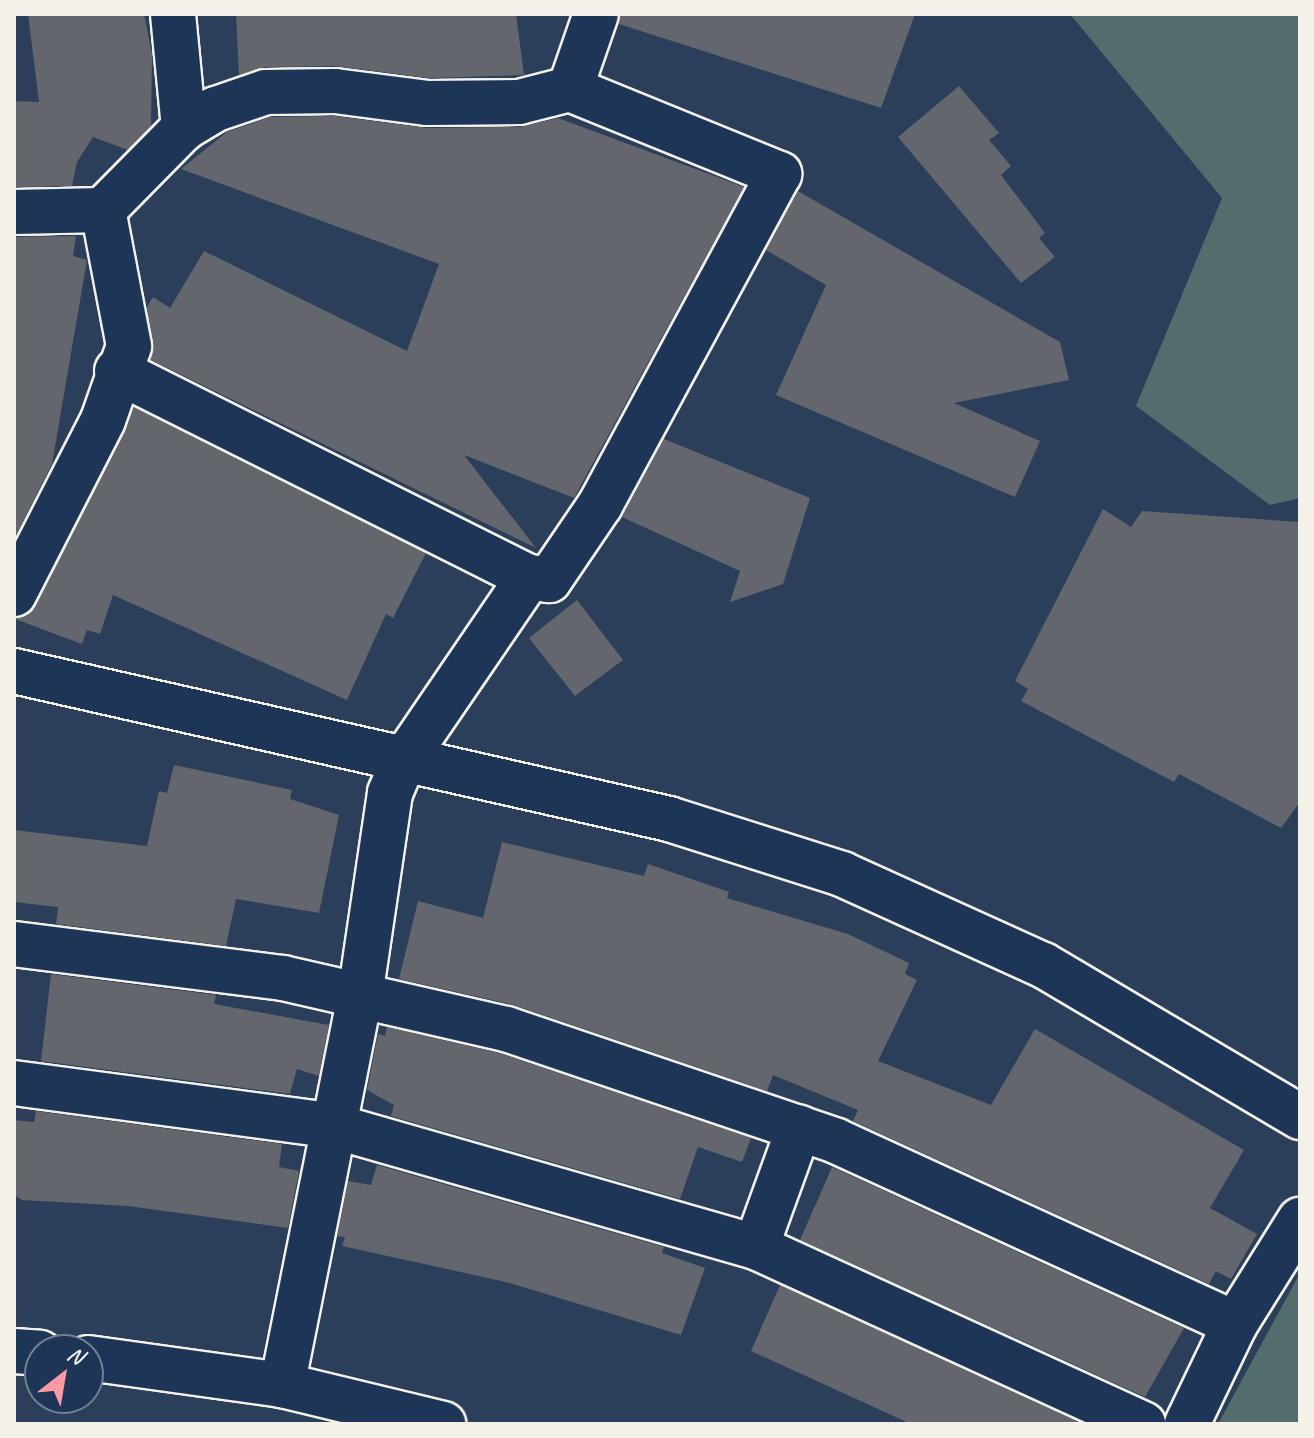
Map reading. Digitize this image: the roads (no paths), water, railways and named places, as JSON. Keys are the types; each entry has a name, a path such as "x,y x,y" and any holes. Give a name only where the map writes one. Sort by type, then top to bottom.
{"street":[{"path":"173,14 184,128"},
{"path":"570,89 596,14"},
{"path":"14,212 103,210 184,128 216,109 266,92 335,91 428,103 519,102 570,89 779,174 600,505 549,580 529,577 117,371"},
{"path":"14,594 103,420 117,371 129,346 103,210"},
{"path":"282,1385 330,1125 360,996 390,793 404,760 529,577"},
{"path":"14,671 669,819 842,874 1043,965 1300,1117"},
{"path":"14,944 283,978 506,1029 799,1128 1235,1324"},
{"path":"14,1083 330,1125 756,1247 1143,1424"},
{"path":"756,1247 799,1128"},
{"path":"1187,1424 1235,1324 1300,1220"},
{"path":"104,1360 282,1385 443,1424"}]}
